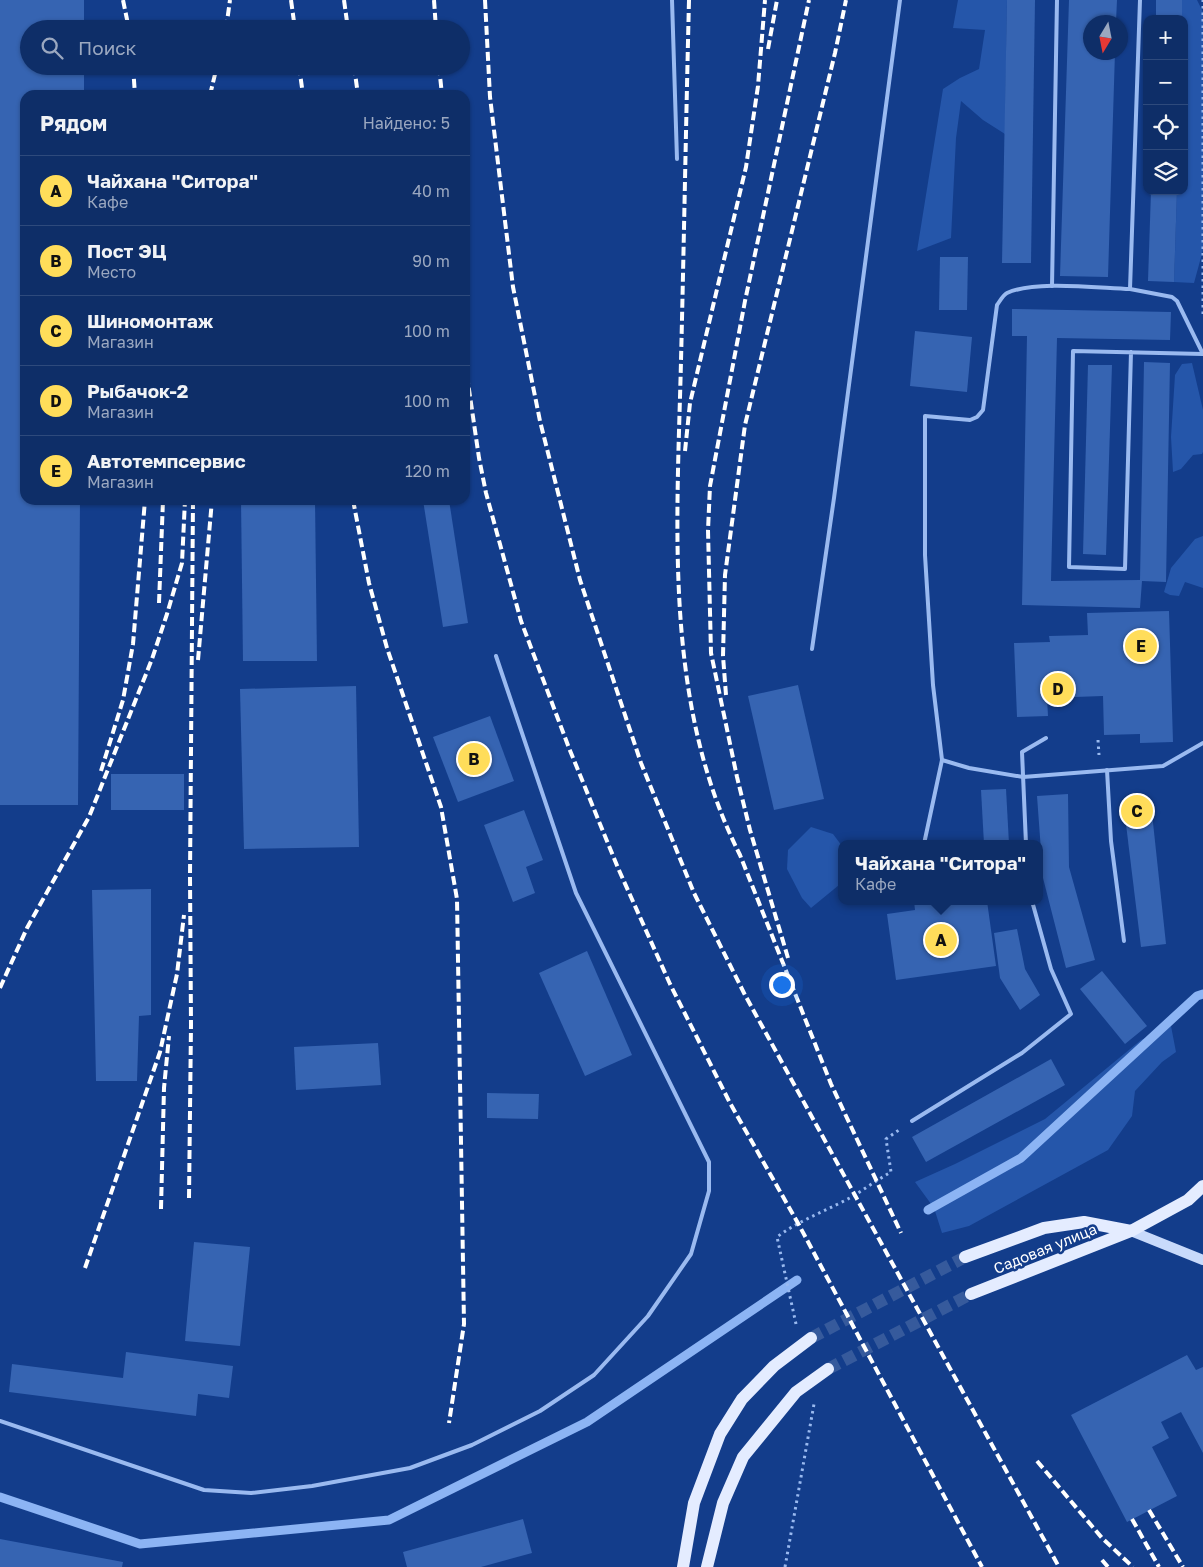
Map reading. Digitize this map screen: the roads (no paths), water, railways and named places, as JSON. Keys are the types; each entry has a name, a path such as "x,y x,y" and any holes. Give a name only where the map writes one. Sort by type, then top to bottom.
{"main road":[{"name":"Садовая улица","path":"971,1294 1130,1231 1188,1200 1203,1186"},
{"name":"Садовая улица","path":"965,1257 1044,1228 1084,1222 1130,1231"},
{"path":"683,1567 694,1502 720,1434 742,1399 774,1366 811,1338"},
{"path":"707,1567 723,1503 743,1457 796,1392 828,1369"}],"street":[{"path":"1130,1231 1203,1260"}],"lane":[{"path":"672,0 677,159"},
{"path":"812,649 834,498 900,0"},
{"path":"1052,286 1057,0"},
{"path":"1130,289 1140,0"},
{"path":"925,840 942,760 933,685 925,554 925,416 970,420 977,417 983,410 997,305 1005,294 1030,287 1052,286 1130,289 1172,297 1177,301 1203,354 1131,352 1073,351 1069,567 1125,569 1131,352"},
{"path":"0,1421 204,1490 251,1493 312,1486 410,1468 472,1445 540,1411 594,1375 648,1316 690,1254 709,1191 709,1162 576,893 496,656"},
{"path":"1026,840 1022,752 1046,738"},
{"path":"942,760 969,768 1023,777 1163,766 1203,743"},
{"path":"1107,770 1111,841 1124,941"},
{"path":"912,1121 1022,1053 1071,1014 1051,970 1033,905"}],"waterway":[{"path":"928,1210 1021,1158 1197,996 1203,994"},
{"path":"0,1497 140,1544 389,1520 587,1422 797,1280"}],"tunnel":[{"path":"811,1338 965,1257"},
{"path":"828,1369 971,1294"}],"railway":[{"path":"123,0 127,20"},
{"path":"227,20 230,0"},
{"path":"291,0 294,20"},
{"path":"344,0 347,20"},
{"path":"434,0 435,20"},
{"path":"485,0 490,97 513,287 540,421 580,580 641,763 694,893 745,995 1059,1567"},
{"path":"689,0 678,486 680,613 686,675 698,737 715,797 831,1084 901,1233"},
{"path":"685,451 690,403 746,167 758,86 765,0"},
{"path":"768,49 777,0"},
{"path":"788,958 750,830 711,653 708,530 710,486 745,301 809,0"},
{"path":"726,695 723,656 725,575 745,425 835,53 846,0"},
{"path":"134,75 135,90"},
{"path":"211,90 215,75"},
{"path":"300,75 302,90"},
{"path":"355,75 357,90"},
{"path":"440,75 441,90"},
{"path":"470,396 486,493 521,621 569,748 618,868 670,984 730,1103 799,1225 982,1567"},
{"path":"101,771 123,700 133,644 145,505"},
{"path":"159,603 163,505"},
{"path":"0,988 27,928 89,817 152,659 182,563 185,505"},
{"path":"189,1198 193,505"},
{"path":"198,660 212,505"},
{"path":"354,505 369,583 387,648 441,807 457,899 464,1324 449,1423"},
{"path":"85,1268 160,1052 177,974 184,915"},
{"path":"161,1209 164,1088 169,1036"},
{"path":"1037,1461 1102,1538 1133,1567"},
{"path":"1149,1510 1183,1567"},
{"path":"1132,1519 1159,1567"},
{"path":"1102,1560 1108,1567"}],"place":[{"name":"Автотемпсервис","path":"1141,646"},
{"name":"Рыбачок-2","path":"1058,689"},
{"name":"Пост ЭЦ","path":"474,759"},
{"name":"Шиномонтаж","path":"1137,811"},
{"name":"Чайхана \"Ситора\"","path":"941,940"}]}
